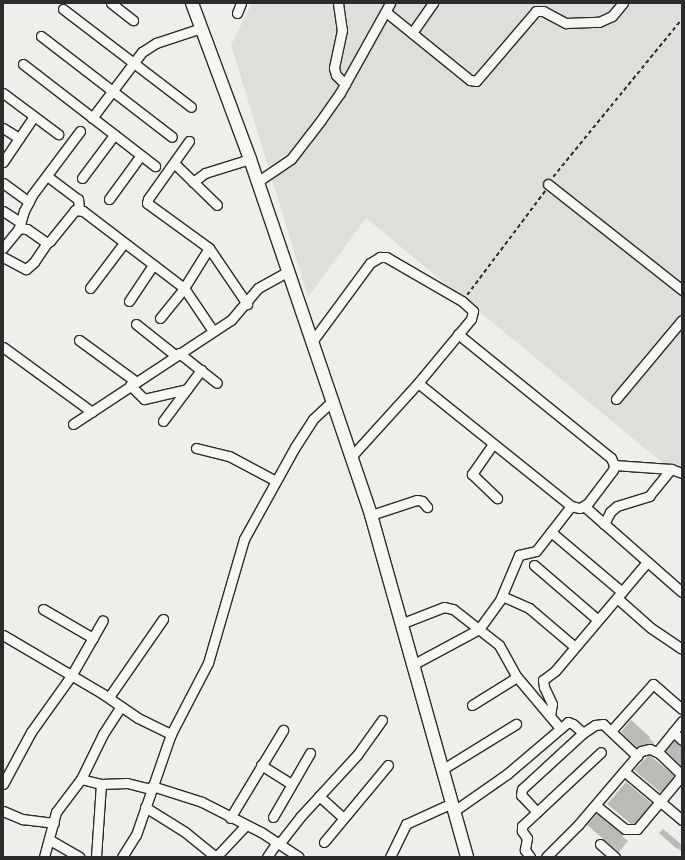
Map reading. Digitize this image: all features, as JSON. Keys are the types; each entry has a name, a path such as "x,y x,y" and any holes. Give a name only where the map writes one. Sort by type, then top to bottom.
{"main road":[{"path":"192,3 250,159 289,271 311,343 371,515 403,623 467,857"}],"street":[{"path":"112,3 134,20"},
{"path":"237,13 241,3"},
{"path":"338,3 342,30 334,68 336,75 345,84"},
{"path":"258,182 291,159 345,84 390,3"},
{"path":"412,33 433,3"},
{"path":"386,12 470,80 476,81 533,12 543,10 566,23 599,22 612,16 623,3"},
{"path":"63,9 191,107"},
{"path":"92,118 133,62 148,47 201,28"},
{"path":"41,36 172,137"},
{"path":"23,64 154,166"},
{"path":"3,93 58,134"},
{"path":"3,162 34,116"},
{"path":"3,128 19,138"},
{"path":"3,248 20,225 29,202 80,131"},
{"path":"82,178 114,135"},
{"path":"189,141 148,199 147,203 209,248 247,304"},
{"path":"109,199 141,156"},
{"path":"193,182 205,173 250,159"},
{"path":"174,163 217,205"},
{"path":"47,176 78,199 79,209 184,288 213,331"},
{"path":"3,183 29,202"},
{"path":"548,184 682,290"},
{"path":"3,257 26,269 34,262 47,243 72,214 79,209"},
{"path":"3,211 20,225 47,243"},
{"path":"90,288 124,242"},
{"path":"160,318 184,288 209,248"},
{"path":"311,343 370,263 380,257 386,258 470,307 472,315 458,334 418,383 351,457"},
{"path":"129,301 153,265"},
{"path":"73,424 177,354 231,320 247,304 258,288 289,271"},
{"path":"616,399 682,320"},
{"path":"136,324 217,383"},
{"path":"458,334 611,458 614,465"},
{"path":"79,340 133,383 144,399 187,389"},
{"path":"3,347 92,412"},
{"path":"162,421 201,370"},
{"path":"418,383 571,506 584,506 682,592"},
{"path":"122,857 136,835 151,787 171,734 208,663 240,547 276,480 313,419 332,401"},
{"path":"493,444 472,474 497,498"},
{"path":"196,448 229,456 276,480"},
{"path":"614,465 671,469 682,474"},
{"path":"584,506 614,465"},
{"path":"604,524 610,512 617,506 649,496 671,469"},
{"path":"371,515 417,500 422,501 427,507"},
{"path":"414,664 479,629 502,596 519,555 533,553 571,506"},
{"path":"551,532 682,649"},
{"path":"550,716 552,704 544,687 543,680 555,671 647,562"},
{"path":"534,565 598,620"},
{"path":"502,596 528,608 575,647"},
{"path":"403,623 446,607 453,608 502,648 508,664 517,677 560,728"},
{"path":"43,609 93,638"},
{"path":"109,697 163,619"},
{"path":"3,784 31,732 70,676 103,620"},
{"path":"3,635 70,676 109,697 147,724 171,734"},
{"path":"472,705 517,677"},
{"path":"612,732 653,684 682,709"},
{"path":"44,857 61,803 81,779 103,734 121,706"},
{"path":"267,857 356,755 382,720"},
{"path":"657,752 682,721"},
{"path":"390,857 406,824 454,807 507,774 560,728 571,722 583,733"},
{"path":"537,812 521,795 522,789 583,733 601,723 637,756"},
{"path":"443,769 516,724"},
{"path":"230,818 283,730"},
{"path":"673,732 682,740"},
{"path":"546,857 625,772 637,756 646,750 657,752 674,766 681,777 659,801 637,829 625,829 595,805"},
{"path":"530,857 525,850 527,838 521,828 600,752"},
{"path":"273,817 310,753"},
{"path":"262,765 291,784"},
{"path":"324,842 342,817 388,765"},
{"path":"625,772 682,820"},
{"path":"81,779 101,784 127,783 184,794 246,825 299,857"},
{"path":"96,857 101,784"},
{"path":"319,796 342,817"},
{"path":"145,807 185,832 216,857 246,825"},
{"path":"3,811 22,819 54,824"},
{"path":"50,840 80,857"},
{"path":"600,844 615,857"}],"path":[{"path":"462,302 541,200 548,184 682,19"}],"shaded area":[{"path":"252,3 682,3 682,479 366,218 308,297 231,45"}],"building":[{"path":"631,720 650,737 636,747 621,732"},
{"path":"674,741 682,747 681,766 666,751"},
{"path":"649,755 674,775 660,792 634,770"},
{"path":"626,782 651,803 634,823 630,823 607,804"},
{"path":"597,814 623,835 613,847 587,825"},
{"path":"663,829 681,844 677,849 659,833"}]}
